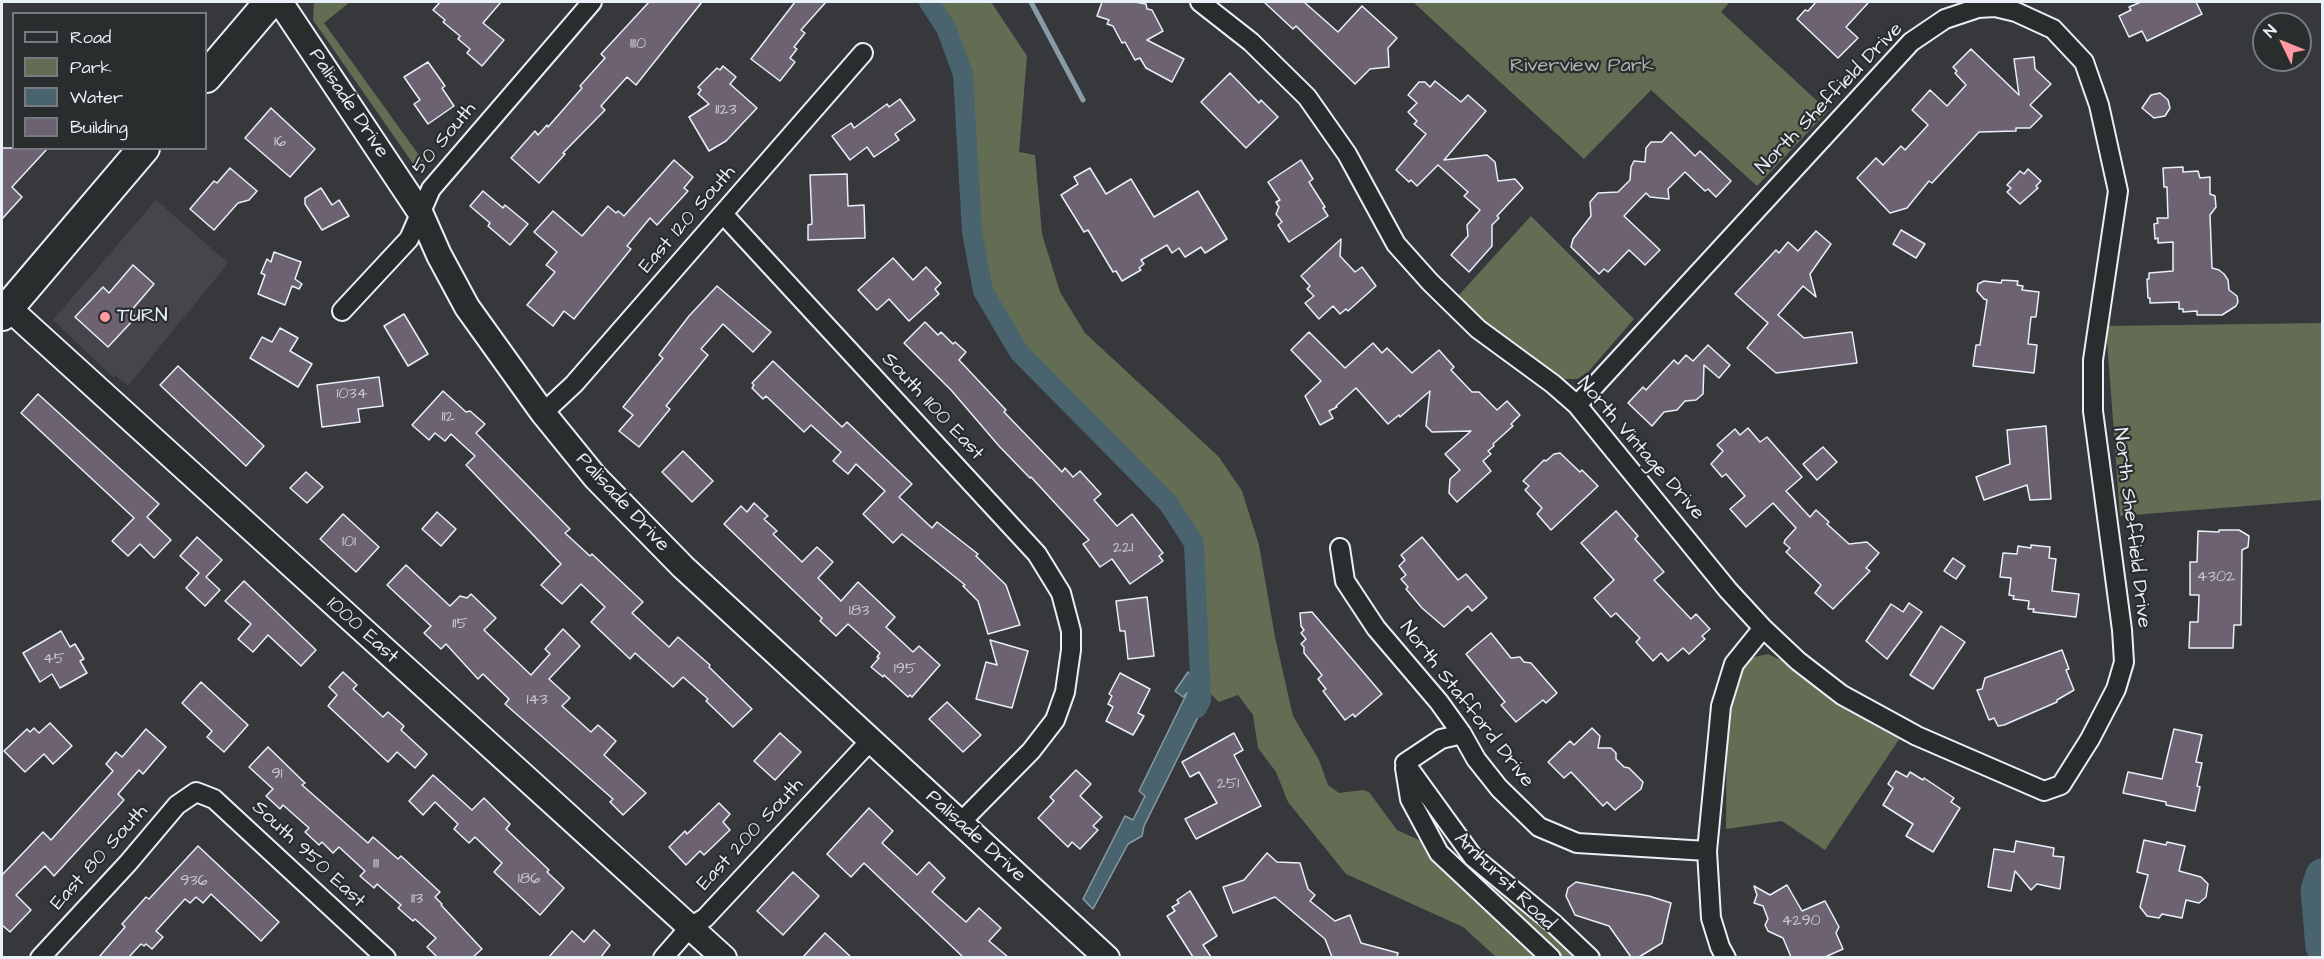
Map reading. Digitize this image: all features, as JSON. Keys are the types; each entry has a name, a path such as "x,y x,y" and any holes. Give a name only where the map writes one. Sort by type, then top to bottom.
{"main road":[{"path":"207,76 270,2"},
{"path":"3,309 142,150"}],"street":[{"name":"Palisade Drive","path":"280,2 420,212 439,255 467,307 543,413 595,477 643,528 870,741 1107,957"},
{"name":"50 South","path":"342,311 409,239 431,189 592,2"},
{"name":"North Vintage Drive","path":"1200,2 1251,42 1306,97 1347,154 1396,244 1430,282 1478,329 1577,405 1728,590 1798,661 1842,695 1917,736 2044,791 2061,785"},
{"name":"North Sheffield Drive","path":"1577,405 1911,42 1945,19 1978,8 1995,7 2016,12 2054,29 2084,62 2099,105 2118,190 2092,360 2098,457 2122,630 2124,662 2116,689 2090,739 2061,785"},
{"name":"East 120 South","path":"543,413 574,384 863,53"},
{"name":"South 1100 East","path":"723,214 1037,554 1061,593 1071,631 1071,650 1065,692 1055,720 1031,751 960,823"},
{"name":"1000 East","path":"3,309 724,957"},
{"name":"North Stafford Drive","path":"1340,548 1345,581 1377,628 1439,702 1462,734 1476,759 1499,788 1539,827 1577,843 1707,851"},
{"path":"1726,957 1720,947 1711,918 1707,851 1723,696 1734,664 1763,628"},
{"path":"1462,734 1441,739 1405,763 1473,857 1553,923 1590,957"},
{"name":"East 200 South","path":"663,957 690,927 705,918 870,741"},
{"name":"Amhurst Road","path":"1405,763 1410,800 1439,853 1551,957"},
{"name":"East 80 South","path":"40,957 128,863 177,805 196,792"},
{"name":"South 950 East","path":"196,792 214,800 386,957"}],"shaded area":[{"path":"156,200 228,263 128,386 115,375 114,378 53,320"}],"green space":[{"path":"314,2 350,2 324,23 426,165 424,169 416,168 313,20"},
{"path":"933,2 991,2 1027,56 1019,152 1035,155 1042,234 1060,292 1085,333 1219,457 1242,491 1259,545 1275,637 1293,716 1319,760 1328,785 1339,793 1363,790 1369,792 1397,830 1481,868 1580,957 1496,957 1463,927 1346,874 1288,802 1276,772 1258,748 1253,715 1238,695 1219,702 1206,690 1200,559 1184,517 1024,350 991,294 980,253 968,71"},
{"name":"Riverview Park","path":"1413,2 1730,2 1721,12 1828,111 1757,186 1651,90 1584,159"},
{"path":"1531,216 1634,319 1588,372 1577,379 1554,376 1474,314 1458,296"},
{"path":"2322,323 2322,500 2120,516 2106,326"},
{"path":"1768,654 1787,663 1836,699 1900,738 1825,850 1782,821 1726,829 1727,702 1744,664 1754,657"}],"water":[{"path":"1188,672 1206,690 1202,709 1144,826 1142,836 1128,844 1093,909 1083,899 1125,816 1133,820 1145,796 1139,791 1187,693 1183,697 1175,691"}],"building":[{"path":"440,2 501,2 483,23 504,40 482,66 467,53 470,49 458,39 460,36 433,10"},
{"path":"649,2 702,2 636,85 627,77 601,106 605,110 563,153 565,154 539,183 511,158 535,131 538,135 547,125 548,127 605,58 601,54"},
{"path":"795,2 826,2 801,30 805,33 794,47 797,49 790,58 795,62 780,81 751,59"},
{"path":"1102,2 1135,2 1146,4 1147,9 1152,10 1163,31 1147,40 1184,59 1172,82 1146,68 1140,58 1135,60 1113,26 1107,24 1109,20 1097,16"},
{"path":"1264,2 1304,2 1338,32 1362,6 1397,38 1388,48 1389,67 1370,69 1355,84 1296,26 1293,29"},
{"path":"1816,2 1869,2 1846,27 1858,38 1838,58 1797,19"},
{"path":"2141,2 2196,2 2202,14 2147,41 2142,31 2129,37 2119,16 2131,10 2129,7"},
{"path":"1971,49 2019,95 2014,59 2034,57 2035,69 2051,84 2030,105 2042,116 2030,128 2016,128 2016,131 1979,132 1932,183 1929,181 1907,208 1890,213 1857,178 1876,158 1883,165 1901,146 1905,150 1928,125 1912,110 1930,90 1947,106 1966,85 1955,73 1957,71 1953,67"},
{"path":"428,62 445,86 442,88 454,106 428,124 414,104 420,100 404,77"},
{"path":"723,66 736,77 730,84 757,108 726,141 709,151 689,117 709,104 698,94 701,90 698,87 717,68 720,70"},
{"path":"1230,73 1259,103 1261,100 1278,117 1246,148 1201,102"},
{"path":"1435,81 1461,102 1468,95 1486,111 1444,160 1487,155 1495,162 1498,181 1515,179 1523,188 1497,216 1499,218 1492,225 1492,246 1469,272 1451,255 1468,236 1467,225 1480,210 1464,196 1468,192 1438,165 1417,186 1396,170 1426,134 1414,124 1417,121 1408,112 1417,103 1408,95 1419,82 1425,82 1430,87"},
{"path":"2160,93 2168,100 2170,108 2165,116 2154,118 2142,108 2151,95"},
{"path":"900,99 915,120 895,134 899,140 874,157 867,147 850,160 832,136 851,123 854,128 887,104 889,107"},
{"path":"271,108 315,149 290,177 245,138"},
{"path":"1671,132 1695,156 1700,151 1731,181 1716,197 1708,189 1705,191 1685,172 1668,189 1669,199 1650,197 1646,193 1624,216 1660,250 1645,265 1629,250 1608,272 1604,269 1599,274 1571,247 1573,239 1591,216 1590,202 1598,193 1618,192 1630,180 1634,161 1645,162 1646,148 1651,142 1662,142"},
{"path":"2,148 46,150 12,187 22,197 2,219"},
{"path":"674,160 693,177 684,188 688,191 657,225 650,218 627,246 631,249 574,319 564,311 553,326 527,305 555,272 546,265 557,252 534,232 553,211 582,236 608,206 624,216"},
{"path":"1301,160 1313,179 1309,182 1328,216 1289,242 1278,225 1282,222 1276,214 1279,207 1276,202 1280,200 1268,182"},
{"path":"2183,167 2183,172 2198,171 2200,178 2210,177 2210,194 2215,196 2216,207 2210,215 2212,268 2224,274 2228,280 2229,290 2237,296 2238,302 2236,306 2222,315 2197,315 2197,311 2183,312 2183,309 2179,309 2179,302 2150,303 2150,298 2148,298 2149,273 2173,271 2173,242 2158,243 2158,238 2155,239 2154,224 2158,223 2157,218 2168,218 2167,187 2164,187 2163,168"},
{"path":"230,168 257,191 249,200 238,203 214,230 190,209 214,181 217,183"},
{"path":"1090,168 1106,194 1131,179 1154,217 1198,191 1227,239 1205,253 1201,247 1185,257 1179,248 1172,253 1167,245 1141,260 1144,264 1139,268 1141,270 1122,281 1116,271 1113,272 1088,230 1084,232 1061,195 1078,184 1074,177"},
{"path":"2028,169 2041,181 2036,186 2038,188 2020,204 2007,192 2011,188 2007,185 2020,171 2024,174"},
{"path":"847,174 848,206 864,205 865,238 808,240 808,225 812,224 810,175"},
{"path":"321,188 332,205 339,200 349,216 322,230 305,204 305,198"},
{"path":"483,191 503,208 505,205 528,224 510,245 470,206"},
{"path":"1901,230 1925,244 1916,258 1893,244"},
{"path":"1816,231 1831,244 1810,274 1816,297 1803,286 1778,315 1804,338 1852,332 1857,363 1776,373 1747,348 1768,323 1735,294 1776,250 1779,253 1788,242 1798,251"},
{"path":"1341,239 1340,256 1355,272 1362,267 1376,286 1348,311 1346,309 1340,314 1333,306 1319,319 1305,303 1314,296 1307,289 1310,286 1301,276"},
{"path":"274,252 301,262 295,279 302,284 299,289 292,286 285,305 258,294 265,275 261,273 267,259 271,262"},
{"path":"893,258 913,280 926,267 941,283 935,289 939,294 909,321 889,299 877,310 858,290"},
{"name":"TURN","path":"133,265 154,284 130,312 136,317 108,347 75,317 103,287 109,293"},
{"path":"2002,280 2018,281 2017,285 2023,286 2022,290 2039,292 2036,317 2031,317 2028,344 2037,345 2034,373 1973,366 1976,345 1980,345 1987,300 1977,291 1978,284 1984,281 2001,283"},
{"path":"717,286 771,332 753,352 723,324 701,349 708,355 666,406 670,409 639,447 619,431 633,415 623,407 663,358 659,355 689,316"},
{"path":"404,314 428,354 408,366 384,326"},
{"path":"925,322 938,335 941,332 953,344 955,342 966,352 959,360 1006,410 1004,412 1062,472 1065,468 1073,477 1080,471 1101,494 1094,500 1117,526 1132,514 1163,553 1159,556 1163,561 1130,584 1112,559 1100,567 1083,544 1089,540 999,446 951,390 904,343"},
{"path":"280,328 298,338 290,351 312,364 298,387 250,358 262,337 272,342"},
{"path":"1309,332 1345,368 1373,343 1382,353 1387,348 1412,373 1439,350 1454,367 1451,370 1472,392 1479,392 1497,410 1507,401 1520,415 1511,424 1513,426 1488,451 1491,454 1483,461 1491,471 1457,502 1449,493 1450,479 1460,470 1445,454 1471,431 1432,432 1426,426 1430,391 1400,417 1399,415 1388,424 1356,388 1337,407 1329,411 1333,418 1320,425 1305,396 1321,381 1291,350"},
{"path":"1708,345 1730,365 1719,378 1704,365 1703,394 1696,400 1685,401 1677,410 1664,412 1652,426 1628,403 1643,387 1646,390 1674,360 1678,364 1686,355 1693,361"},
{"path":"773,361 842,427 847,422 912,484 899,497 932,528 937,522 978,554 976,556 1006,585 1020,625 988,634 978,601 963,586 965,585 902,534 893,543 863,514 885,491 856,464 848,474 833,461 841,452 811,425 804,432 766,396 763,399 752,388 754,385 752,383"},
{"path":"178,366 264,446 246,466 160,385"},
{"path":"379,377 383,406 358,409 360,422 322,427 317,385"},
{"path":"443,391 466,412 470,411 485,424 476,433 570,529 565,533 590,556 592,554 643,602 632,613 669,647 678,637 710,665 709,667 752,709 733,727 706,701 708,699 683,677 673,687 635,653 630,659 591,622 605,607 581,584 562,604 541,585 561,564 466,465 475,456 451,434 445,441 435,433 429,440 412,425"},
{"path":"38,394 159,504 147,517 171,540 154,558 140,544 128,556 112,541 134,518 21,413"},
{"path":"2046,426 2051,499 2030,500 2027,485 1984,500 1976,477 2010,464 2007,430"},
{"path":"1748,428 1760,442 1767,437 1802,477 1786,491 1810,517 1816,510 1829,522 1827,524 1849,544 1867,542 1879,553 1866,568 1870,571 1833,609 1815,593 1821,585 1786,552 1790,548 1784,543 1785,540 1796,528 1773,503 1746,527 1730,509 1745,496 1726,474 1722,477 1711,464 1723,451 1717,445 1735,429 1740,435"},
{"path":"1823,447 1837,462 1817,480 1803,464"},
{"path":"683,451 713,481 692,502 662,472"},
{"path":"1560,453 1598,486 1551,530 1537,514 1542,508 1525,490 1529,486 1523,481 1544,460"},
{"path":"306,472 323,487 307,503 290,488"},
{"path":"754,503 768,516 764,519 777,531 773,534 802,562 817,547 833,562 818,578 841,601 858,582 895,617 886,627 913,652 919,646 940,665 912,697 910,695 908,697 884,675 883,677 871,667 879,658 877,657 880,653 848,624 836,636 820,621 822,618 724,524 741,506 747,512"},
{"path":"1616,511 1638,536 1635,539 1664,572 1654,580 1691,619 1696,614 1710,629 1702,636 1705,639 1689,654 1683,648 1668,661 1661,653 1653,661 1636,642 1640,638 1616,613 1611,617 1594,598 1614,580 1581,543"},
{"path":"437,512 456,529 441,546 422,529"},
{"path":"343,514 379,547 356,572 320,539"},
{"path":"2219,530 2239,530 2249,536 2248,547 2242,550 2241,625 2234,625 2233,648 2189,648 2190,622 2198,622 2199,595 2190,595 2190,562 2197,562 2198,531 2219,532"},
{"path":"197,537 222,560 206,577 220,590 205,606 186,588 199,573 180,556"},
{"path":"1422,537 1458,580 1466,574 1487,598 1472,611 1468,606 1444,627 1422,608 1406,589 1408,587 1401,579 1406,575 1399,566 1405,560 1401,555"},
{"path":"2031,545 2050,547 2049,558 2056,559 2052,591 2079,594 2076,617 2033,612 2034,609 2028,609 2029,601 2013,599 2014,596 2009,595 2011,578 2000,577 2003,553 2017,554 2018,546 2031,548"},
{"path":"1953,558 1965,566 1956,579 1944,571"},
{"path":"406,565 450,606 460,596 467,598 471,594 496,618 484,630 531,675 550,654 545,649 563,629 580,646 549,679 570,698 562,706 591,732 598,725 616,741 604,755 646,793 623,815 610,802 613,799 505,704 509,699 483,674 478,679 446,644 441,649 424,633 431,626 387,585"},
{"path":"244,581 316,650 301,666 268,635 253,652 238,639 251,624 225,601"},
{"path":"1147,597 1154,656 1128,659 1125,631 1120,631 1116,601"},
{"path":"1909,603 1922,612 1887,659 1866,641 1891,604 1903,612"},
{"path":"1312,612 1382,694 1355,717 1353,714 1345,720 1323,691 1326,689 1318,679 1322,675 1304,653 1304,647 1301,644 1306,639 1301,633 1304,630 1301,626 1300,613"},
{"path":"1941,626 1965,642 1933,689 1910,675"},
{"path":"61,631 70,647 75,644 84,659 80,661 87,673 60,688 52,674 40,682 23,653"},
{"path":"1491,633 1511,658 1520,657 1524,662 1531,663 1557,693 1546,703 1543,700 1516,722 1501,705 1505,702 1466,654"},
{"path":"990,640 1028,651 1012,708 976,699 986,662 997,665"},
{"path":"2062,650 2069,669 2066,670 2074,690 2057,702 2004,725 1998,726 1994,718 1989,720 1977,690 1982,689 1985,678"},
{"path":"343,672 357,685 353,689 383,717 388,712 404,726 401,730 427,754 415,768 397,752 388,762 328,706 337,695 329,687"},
{"path":"1120,673 1150,689 1138,713 1144,716 1133,735 1106,721 1113,707 1108,704 1112,696 1109,694"},
{"path":"201,682 248,725 224,752 207,737 212,731 182,703"},
{"path":"947,702 981,735 963,752 929,719"},
{"path":"50,723 72,746 53,764 44,754 25,772 4,751 27,729 30,732 34,728 39,733"},
{"path":"1592,728 1600,736 1598,748 1611,748 1616,753 1616,759 1643,782 1641,789 1615,810 1607,802 1603,806 1571,772 1564,778 1548,762 1570,741 1574,745"},
{"path":"146,729 166,747 143,774 139,770 118,794 124,800 54,876 45,866 16,895 31,910 10,932 2,925 2,875 43,832 51,840 113,771 106,764 116,752 122,757"},
{"path":"2174,729 2202,735 2196,762 2202,763 2195,811 2123,793 2128,772 2162,779"},
{"path":"780,733 801,752 775,780 754,761"},
{"path":"1234,733 1243,750 1234,755 1261,806 1196,839 1185,819 1217,803 1199,772 1190,777 1182,762"},
{"path":"268,747 305,783 302,785 368,843 373,837 398,859 401,856 440,892 435,897 482,949 473,957 437,957 427,947 436,938 415,919 413,921 398,908 401,905 377,884 374,888 360,876 365,871 339,847 333,853 322,842 319,845 305,832 309,828 283,805 280,809 266,796 273,789 249,767"},
{"path":"1076,770 1091,784 1080,796 1102,817 1093,826 1098,830 1080,849 1072,842 1068,847 1038,818 1054,801 1050,797"},
{"path":"1896,771 1907,777 1910,772 1923,780 1924,778 1954,798 1951,802 1960,808 1933,852 1906,836 1913,824 1883,805 1893,788 1888,784"},
{"path":"433,775 472,810 484,798 510,824 506,829 549,870 547,872 564,888 540,915 494,872 502,863 475,837 469,843 454,829 458,824 435,802 423,815 409,801"},
{"path":"719,803 730,814 723,822 730,830 704,855 700,851 686,865 669,847 685,831 687,834"},
{"path":"869,808 893,831 882,843 917,875 929,862 945,878 932,892 966,922 979,908 1001,928 989,941 1008,957 963,957 864,863 851,877 827,854"},
{"path":"2144,840 2185,846 2179,871 2201,877 2208,884 2206,897 2199,903 2186,900 2182,918 2162,914 2159,918 2147,916 2140,907 2148,875 2137,872"},
{"path":"2016,841 2054,848 2053,856 2064,857 2060,889 2037,884 2031,890 2015,871 2011,891 1988,887 1994,849 2014,852"},
{"path":"198,846 279,922 261,941 211,894 203,903 196,897 190,903 185,899 156,931 163,937 152,949 146,944 144,946 141,944 129,957 99,957 125,927 122,924 146,897 149,899"},
{"path":"1267,853 1277,862 1300,863 1308,889 1315,895 1310,901 1335,921 1350,915 1361,943 1398,953 1397,957 1332,957 1325,939 1275,897 1233,913 1223,887 1244,880"},
{"path":"793,872 819,896 783,935 757,911"},
{"path":"1576,882 1649,896 1671,903 1662,943 1639,957 1631,957 1609,926 1575,915 1566,896 1568,888"},
{"path":"1787,885 1802,911 1825,901 1839,927 1836,933 1843,949 1825,957 1791,957 1783,938 1768,931 1765,925 1768,919 1763,906 1754,903 1757,895 1754,886 1770,895"},
{"path":"1190,891 1217,936 1203,945 1211,957 1193,957 1167,916 1175,911 1172,907 1179,903 1177,900"},
{"path":"594,930 610,945 601,957 549,957 572,931 584,942"},
{"path":"825,933 851,957 803,957"}],"waterway":[{"path":"929,2 946,28 963,74 972,232 983,291 1019,352 1168,503 1194,543 1201,700 1197,708"},
{"path":"1031,2 1083,100"},
{"path":"2322,875 2317,890 2322,947"}],"place":[{"name":"TURN","path":"105,317"}]}
